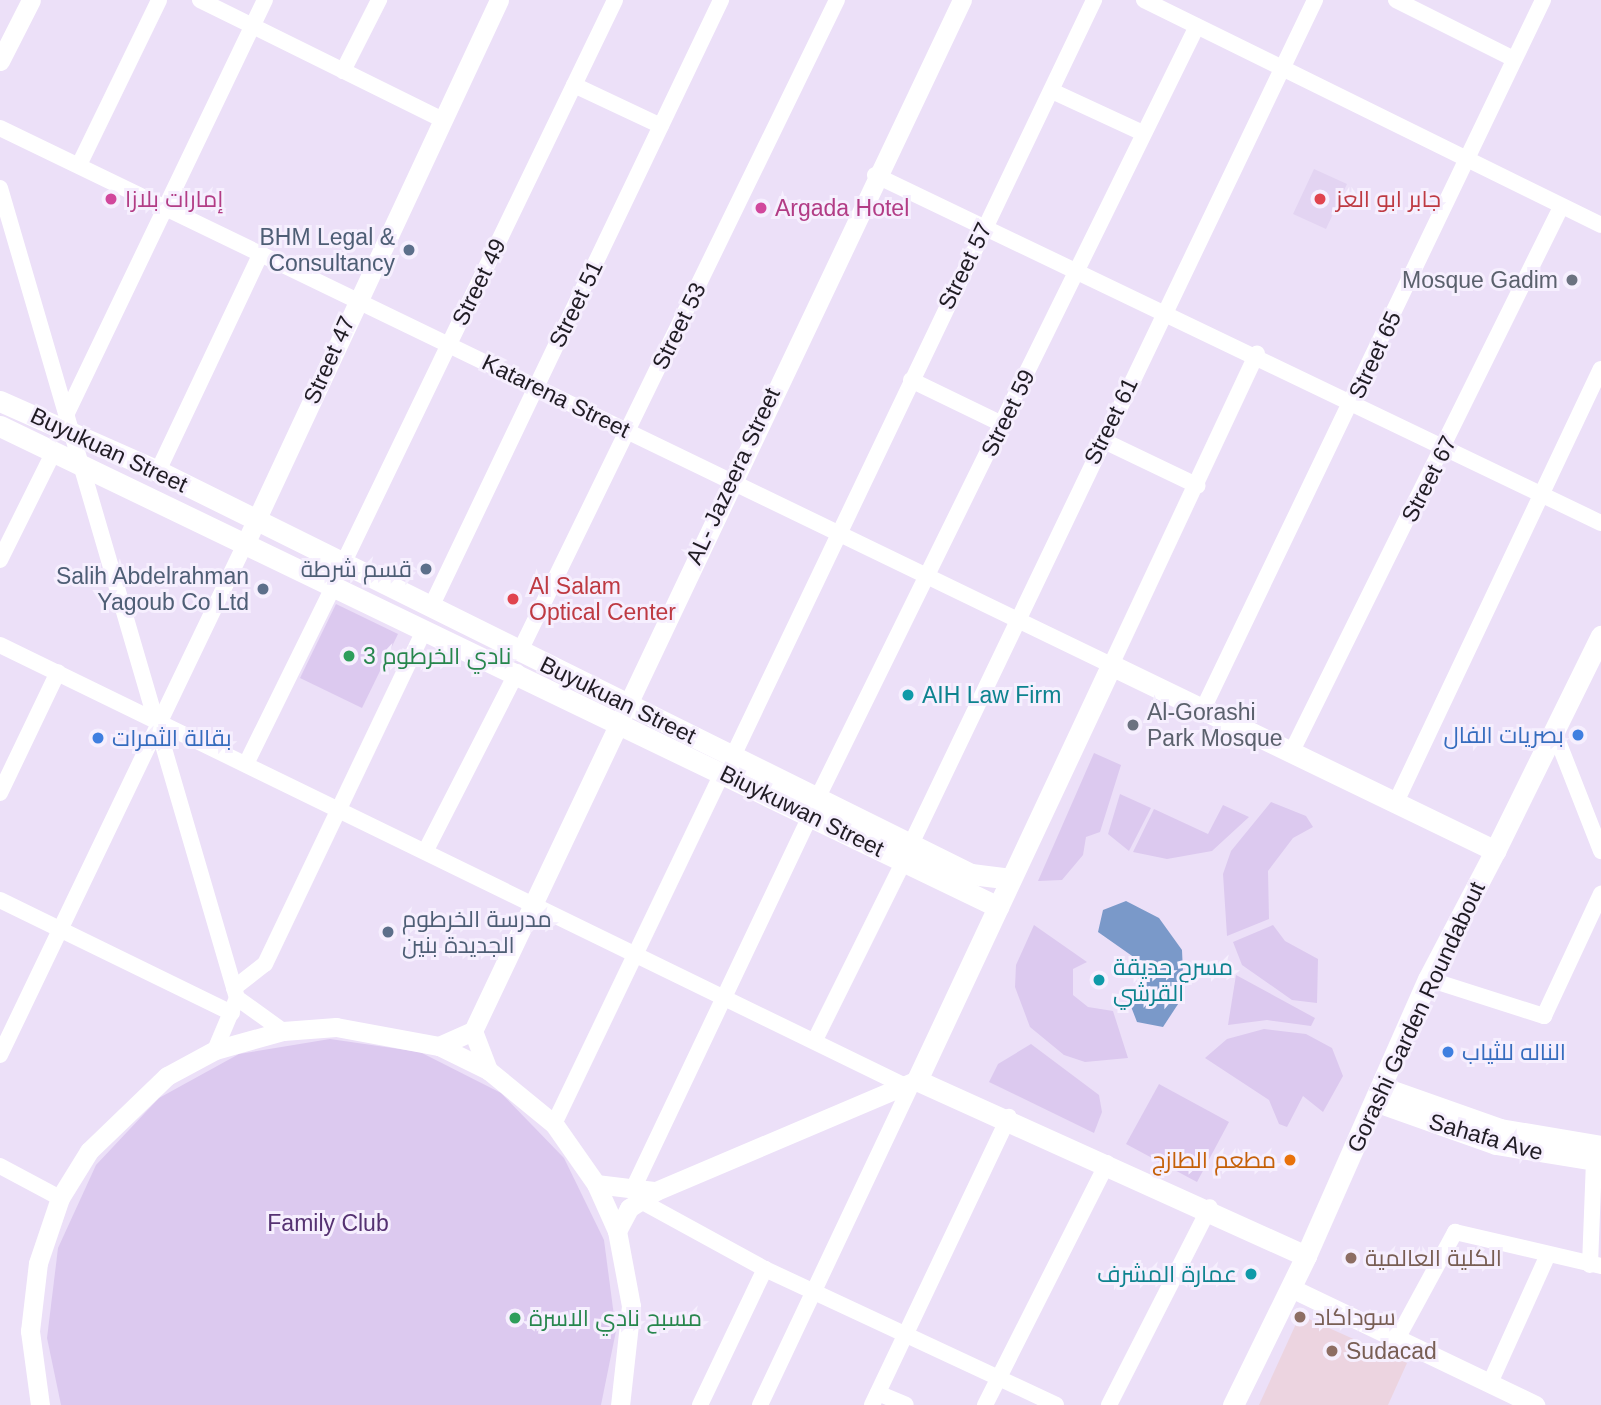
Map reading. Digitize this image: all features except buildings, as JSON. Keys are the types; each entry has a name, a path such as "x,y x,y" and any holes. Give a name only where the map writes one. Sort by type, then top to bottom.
{"main road":[{"name":"Buyukuan Street","path":"0,401 70,423 256,522 339,573 431,607 627,702 727,764 908,853 971,874 1011,879"},
{"name":"Biuykuwan Street","path":"0,426 82,462 246,542 339,573 425,629 620,723 727,764"},
{"name":"Gorashi Garden Roundabout","path":"1233,1405 1306,1256 1429,979 1601,636"},
{"path":"1306,1256 1210,1207 1009,1117 911,1082 1011,879 1111,666 1293,749 1495,851"},
{"name":"Biuykuwan Street","path":"908,853 998,906"},
{"name":"Sahafa Ave","path":"1378,1094 1486,1141 1599,1156"}],"street":[{"path":"0,61 31,0"},
{"path":"79,165 159,0"},
{"path":"200,0 440,119"},
{"path":"70,423 166,207 265,0"},
{"path":"343,71 379,0"},
{"name":"Street 47","path":"0,1055 156,720 256,522 440,119 499,0"},
{"name":"Street 49","path":"247,762 615,0"},
{"name":"Street 51","path":"431,607 721,0"},
{"name":"Street 53","path":"520,651 837,0"},
{"name":"AL- Jazeera Street","path":"473,1031 535,904 875,175 962,0"},
{"name":"Street 57","path":"727,764 836,532 1094,0"},
{"path":"1144,0 1281,71 1601,225"},
{"name":"Street 61","path":"815,1040 908,853 1102,440 1315,0"},
{"path":"1396,0 1514,59"},
{"name":"Street 65","path":"1204,708 1354,401 1543,0"},
{"name":"Street 59","path":"643,1193 722,995 1197,26"},
{"path":"574,85 661,126"},
{"path":"1052,91 1143,133"},
{"name":"Katarena Street","path":"0,128 1111,666"},
{"path":"875,175 1257,354 1601,523"},
{"path":"0,188 82,462 234,1000"},
{"name":"Street 67","path":"1293,749 1445,447 1561,207"},
{"path":"158,471 261,253"},
{"path":"1111,666 1198,486 1257,354"},
{"path":"1396,802 1601,369"},
{"path":"911,380 1002,424"},
{"path":"1102,440 1198,486"},
{"path":"0,560 54,451"},
{"path":"215,1050 234,1000 265,964 336,807 425,629"},
{"path":"0,645 247,762 815,1040 911,1082"},
{"path":"0,793 58,673"},
{"path":"426,850 517,673"},
{"path":"1554,731 1601,850"},
{"path":"554,1124 727,764"},
{"path":"1429,979 1544,1016 1601,894"},
{"path":"0,900 60,928 234,1000 283,1031"},
{"path":"40,1405 30,1331 38,1263 61,1198 89,1151 125,1110 167,1076 215,1050 283,1031 362,1029 439,1046 488,1070 554,1124 596,1184 617,1231 631,1306 620,1405"},
{"path":"439,1046 473,1031 488,1070"},
{"path":"617,1231 643,1193 911,1082"},
{"path":"760,1405 911,1082"},
{"path":"906,1405 875,1399 1009,1117"},
{"path":"1397,1339 1452,1234 1595,1266 1599,1156"},
{"path":"985,1405 1107,1163"},
{"path":"0,1166 61,1198"},
{"path":"596,1184 643,1193 765,1269 1056,1405"},
{"path":"1109,1405 1210,1207"},
{"path":"1490,1383 1547,1257"},
{"path":"700,1405 765,1269"},
{"path":"1291,1287 1528,1403"}],"shaded area":[{"name":"جابر ابو العز","path":"1314,169 1347,184 1326,229 1293,214"},
{"name":"Sudacad","path":"1300,1315 1407,1363 1388,1405 1259,1405"}],"green space":[{"name":"نادي الخرطوم 3","path":"336,604 398,634 362,708 300,678"},
{"path":"1094,753 1121,765 1100,832 1086,837 1083,855 1062,880 1038,881"},
{"path":"1120,794 1151,808 1129,851 1108,834"},
{"path":"1271,802 1306,816 1313,827 1293,838 1268,871 1269,919 1227,936 1223,874 1231,851"},
{"path":"1223,805 1249,817 1212,851 1167,859 1133,852 1154,809 1208,834"},
{"path":"1034,925 1087,962 1073,969 1073,995 1088,1007 1113,1011 1128,1058 1085,1062 1064,1055 1030,1027 1015,987 1016,965"},
{"path":"1273,925 1285,941 1318,959 1317,1003 1292,1000 1242,965 1233,942"},
{"path":"1236,975 1315,1018 1311,1026 1267,1020 1228,1025"},
{"path":"1264,1029 1306,1034 1332,1048 1343,1076 1323,1112 1303,1096 1287,1127 1279,1124 1269,1100 1205,1058 1227,1039"},
{"name":"Family Club","path":"330,1039 420,1052 501,1093 564,1158 604,1240 616,1331 601,1405 61,1405 47,1338 58,1248 96,1165 159,1098 239,1054"},
{"path":"1031,1044 1099,1095 1102,1112 1094,1133 989,1082 998,1064"},
{"path":"1159,1084 1229,1122 1197,1182 1126,1144"}],"water":[{"path":"1126,901 1159,918 1182,950 1184,995 1163,1027 1137,1022 1130,1004 1143,981 1135,958 1098,932 1103,910"}],"place":[{"name":"إمارات بلازا","path":"111,199"},
{"name":"جابر ابو العز","path":"1320,199"},
{"name":"Argada Hotel","path":"761,208"},
{"name":"BHM Legal & Consultancy","path":"409,250"},
{"name":"Mosque Gadim","path":"1572,280"},
{"name":"قسم شرطة","path":"426,569"},
{"name":"Salih Abdelrahman Yagoub Co Ltd","path":"263,589"},
{"name":"Al Salam Optical Center","path":"513,599"},
{"name":"نادي الخرطوم 3","path":"349,656"},
{"name":"AIH Law Firm","path":"908,695"},
{"name":"Al-Gorashi Park Mosque","path":"1133,725"},
{"name":"بصريات الفال","path":"1578,735"},
{"name":"بقالة الثمرات","path":"98,738"},
{"name":"مدرسة الخرطوم الجديدة بنين","path":"388,932"},
{"name":"مسرح حديقة القرشي","path":"1099,980"},
{"name":"الناله للثياب","path":"1448,1052"},
{"name":"مطعم الطازج","path":"1290,1160"},
{"name":"الكلية العالمية","path":"1351,1258"},
{"name":"عمارة المشرف","path":"1251,1274"},
{"name":"سوداكاد","path":"1300,1317"},
{"name":"مسبح نادي الاسرة","path":"515,1318"},
{"name":"Sudacad","path":"1332,1351"}]}
